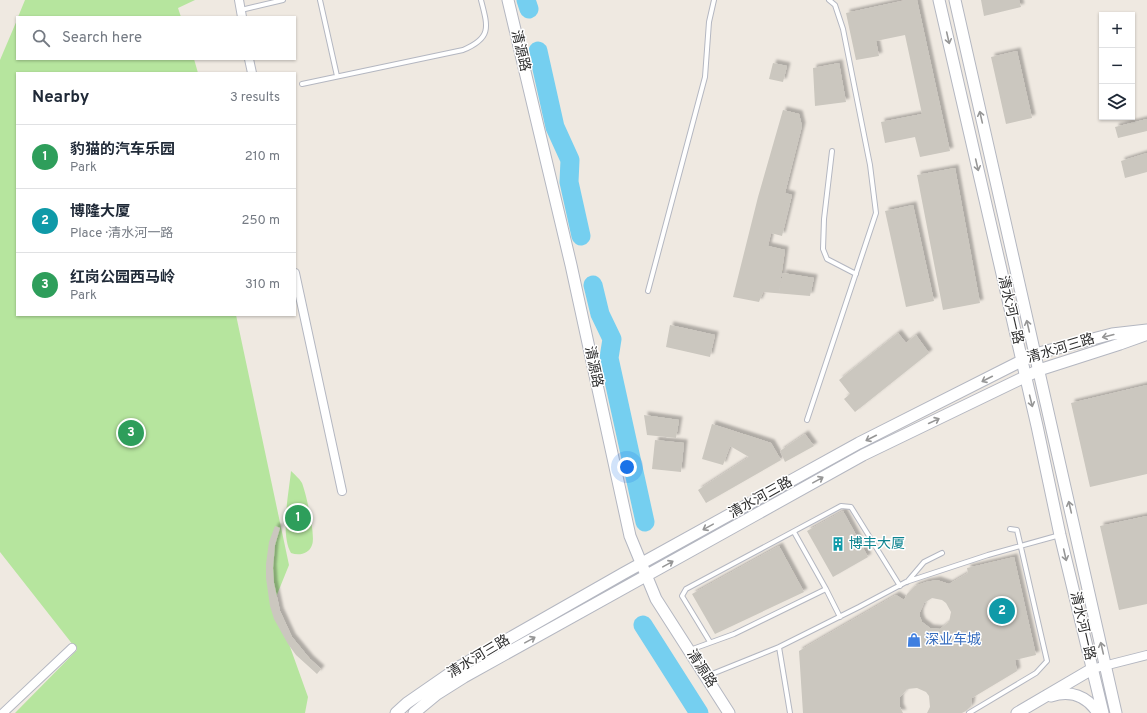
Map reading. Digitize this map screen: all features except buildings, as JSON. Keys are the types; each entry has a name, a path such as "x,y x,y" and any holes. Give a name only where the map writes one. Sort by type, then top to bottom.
{"street":[{"path":"239,0 241,13"},
{"name":"清源路","path":"501,0 565,266 624,538 643,577 729,713"},
{"name":"清源路","path":"508,0 571,265 630,536 638,566"},
{"name":"清水河一路","path":"939,0 1026,378 1060,534 1103,713"},
{"name":"清水河一路","path":"955,0 1116,713"},
{"path":"249,60 252,72"},
{"path":"296,278 342,491"},
{"name":"清水河三路","path":"411,710 459,667 860,443 1035,354 1112,334 1147,330"},
{"name":"清水河三路","path":"396,713 411,710 464,677 863,455 1026,378 1039,370 1147,334"},
{"name":"清源路","path":"643,577 650,602 722,713"},
{"path":"3,713 72,648"},
{"path":"1017,713 1092,669 1106,664 1147,655"},
{"path":"1042,698 1054,695 1074,694 1086,699 1098,713"}],"lane":[{"path":"241,13 283,0"},
{"path":"320,0 337,76"},
{"path":"302,84 463,50 474,45 486,32 487,23 481,0"},
{"path":"648,291 705,77 709,22 714,0"},
{"path":"808,420 876,213 870,165 843,29 835,5 829,0"},
{"path":"832,151 824,219 823,249 827,259 856,274"},
{"path":"710,642 682,596 686,589 841,506 851,507 900,586"},
{"path":"969,713 1036,673 1047,661 1018,530 1010,529"},
{"path":"794,532 840,617"},
{"path":"906,582 1060,534"},
{"path":"706,676 779,647 900,586 906,582 924,562 942,553"},
{"path":"689,650 752,626 826,589"},
{"path":"779,647 790,713"}],"green space":[{"path":"25,0 195,0 178,8 181,16 18,16"},
{"path":"16,22 16,60 194,60 198,72 16,72 16,316 236,316 289,565 274,602 308,697 305,713 15,713 77,650 0,552 0,60"},
{"path":"291,471 302,483 312,524 312,545 309,550 303,554 291,553 286,536 286,513"}],"waterway":[{"path":"526,0 529,9"},
{"path":"538,51 555,127 570,160 569,182 581,236"},
{"path":"593,285 600,314 612,339 609,358 645,522"},
{"path":"643,625 699,713"}],"place":[{"name":"红岗公园西马岭","path":"131,433"},
{"name":"豹猫的汽车乐园","path":"298,518"},
{"name":"博丰大厦","path":"838,544"},
{"name":"博隆大厦","path":"1002,611"},
{"name":"深业车城","path":"914,640"}]}
